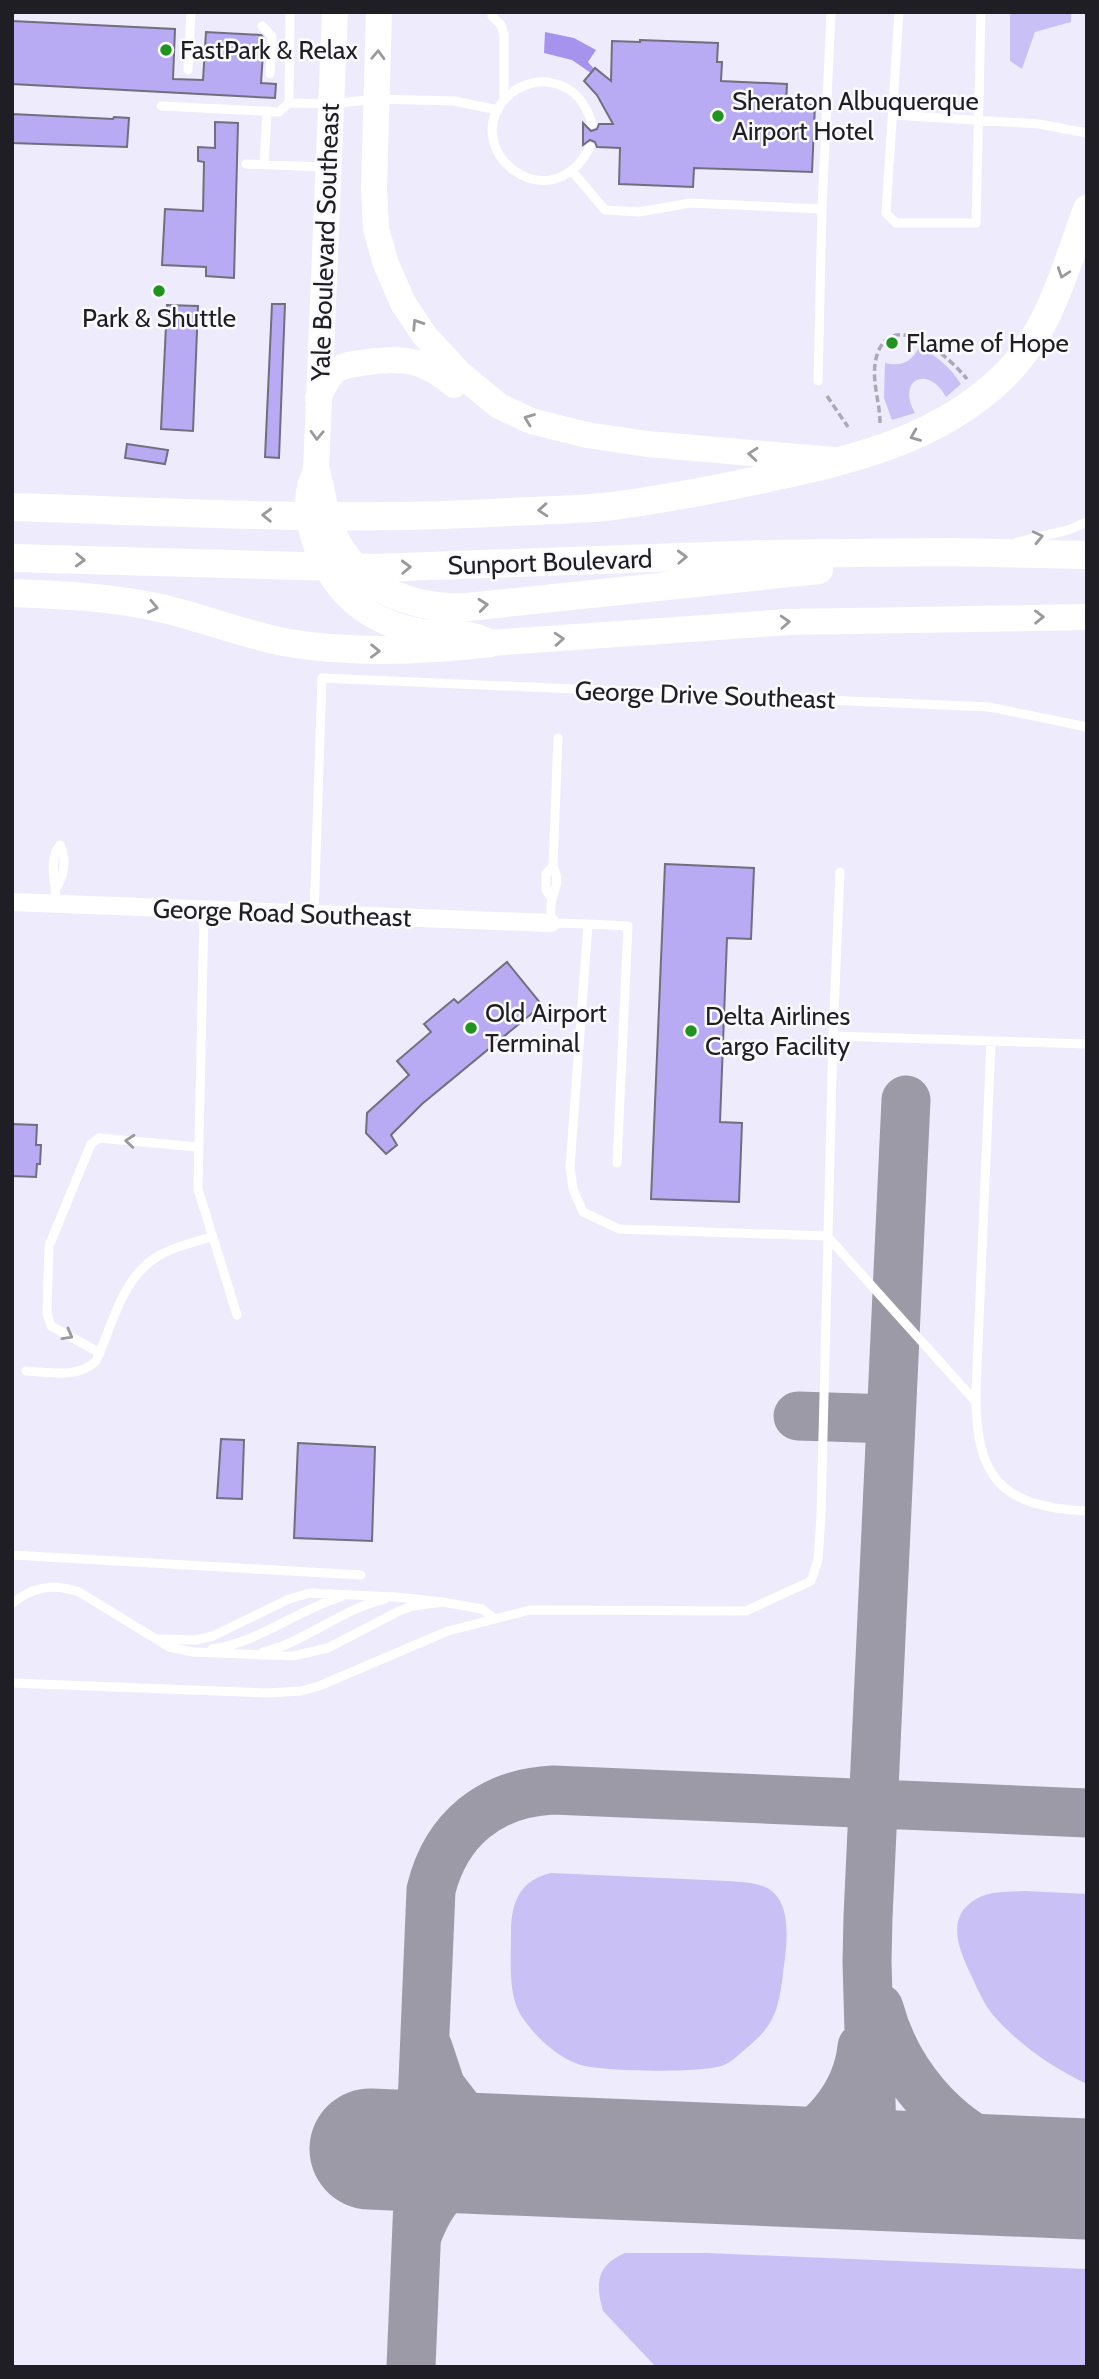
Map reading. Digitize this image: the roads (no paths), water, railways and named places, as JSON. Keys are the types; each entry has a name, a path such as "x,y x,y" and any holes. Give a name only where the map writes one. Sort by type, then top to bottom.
{"main road":[{"name":"Yale Boulevard Southeast","path":"335,12 315,481 309,519 313,537 337,587 363,610 421,632 459,632 477,635 490,643"},
{"name":"Yale Boulevard Southeast","path":"379,12 373,188 376,229 386,264 403,303 425,336 459,373 499,406 531,421 587,436 647,444 845,461"},
{"name":"Sunport Boulevard","path":"12,507 358,517 466,515 611,506 748,482 845,461 925,432 946,421 1003,377 1020,360 1045,319 1087,209"},
{"path":"318,398 330,377 342,367 402,359 427,365 464,393 481,402 499,406"},
{"path":"315,481 326,517 341,548 365,576 393,596 431,606 468,607 867,564 938,552"},
{"name":"Sunport Boulevard","path":"12,558 375,569 762,554 938,552 1087,555"},
{"path":"12,593 130,602 187,615 255,636 318,647 384,651 789,622 1087,617"}],"street":[{"name":"George Road Southeast","path":"12,902 56,896 204,910 551,923"}],"lane":[{"path":"188,70 191,12"},
{"path":"289,103 290,12"},
{"path":"818,381 831,12"},
{"path":"899,12 886,213 896,223 976,223 981,12"},
{"path":"492,16 501,25 504,34 504,100"},
{"path":"262,26 272,36 270,74"},
{"path":"590,147 583,161 572,171 563,177 541,181 519,175 510,169 502,160 493,130 498,110 504,100 525,85 550,82 573,92 589,112 592,124"},
{"path":"161,106 279,112 289,103 330,104 377,99 454,101 498,110"},
{"path":"264,164 267,111"},
{"path":"893,116 1039,124 1087,133"},
{"path":"246,164 328,167"},
{"path":"572,171 605,210 639,212 690,203 822,209"},
{"path":"938,552 1006,545 1068,530 1087,522"},
{"name":"George Drive Southeast","path":"314,914 322,678 989,707 1087,727"},
{"path":"558,738 553,866 557,875 557,892 552,899 551,923 628,926 617,1163"},
{"path":"12,1683 267,1693 300,1691 319,1686 448,1631 530,1610 746,1611 786,1595 811,1581 818,1560 840,872"},
{"path":"204,910 198,1189 237,1315"},
{"path":"588,923 570,1167 573,1189 583,1212 619,1228 827,1236 976,1402"},
{"path":"833,1036 1087,1045"},
{"path":"991,1042 976,1402 980,1444 991,1472 1009,1494 1032,1504 1058,1510 1087,1511"},
{"path":"100,1353 51,1326 47,1313 49,1246 91,1144 99,1138 198,1147"},
{"path":"26,1371 82,1371 90,1367 100,1353 125,1293 139,1270 162,1253 212,1237"},
{"path":"12,1555 362,1575"},
{"path":"12,1604 31,1591 43,1587 68,1588 169,1647 193,1651 293,1656 328,1648 413,1605 443,1602"},
{"path":"151,1638 196,1640 213,1636 300,1595 310,1593 443,1602 482,1609 495,1619"},
{"path":"193,1651 238,1643 315,1606 350,1595"},
{"path":"251,1654 285,1646 356,1610 396,1597"}],"place":[{"name":"FastPark & Relax","path":"166,50"},
{"name":"Sheraton Albuquerque Airport Hotel","path":"718,116"},
{"name":"Park & Shuttle","path":"159,291"},
{"name":"Flame of Hope","path":"892,343"},
{"name":"Old Airport Terminal","path":"471,1028"},
{"name":"Delta Airlines Cargo Facility","path":"691,1031"}]}
